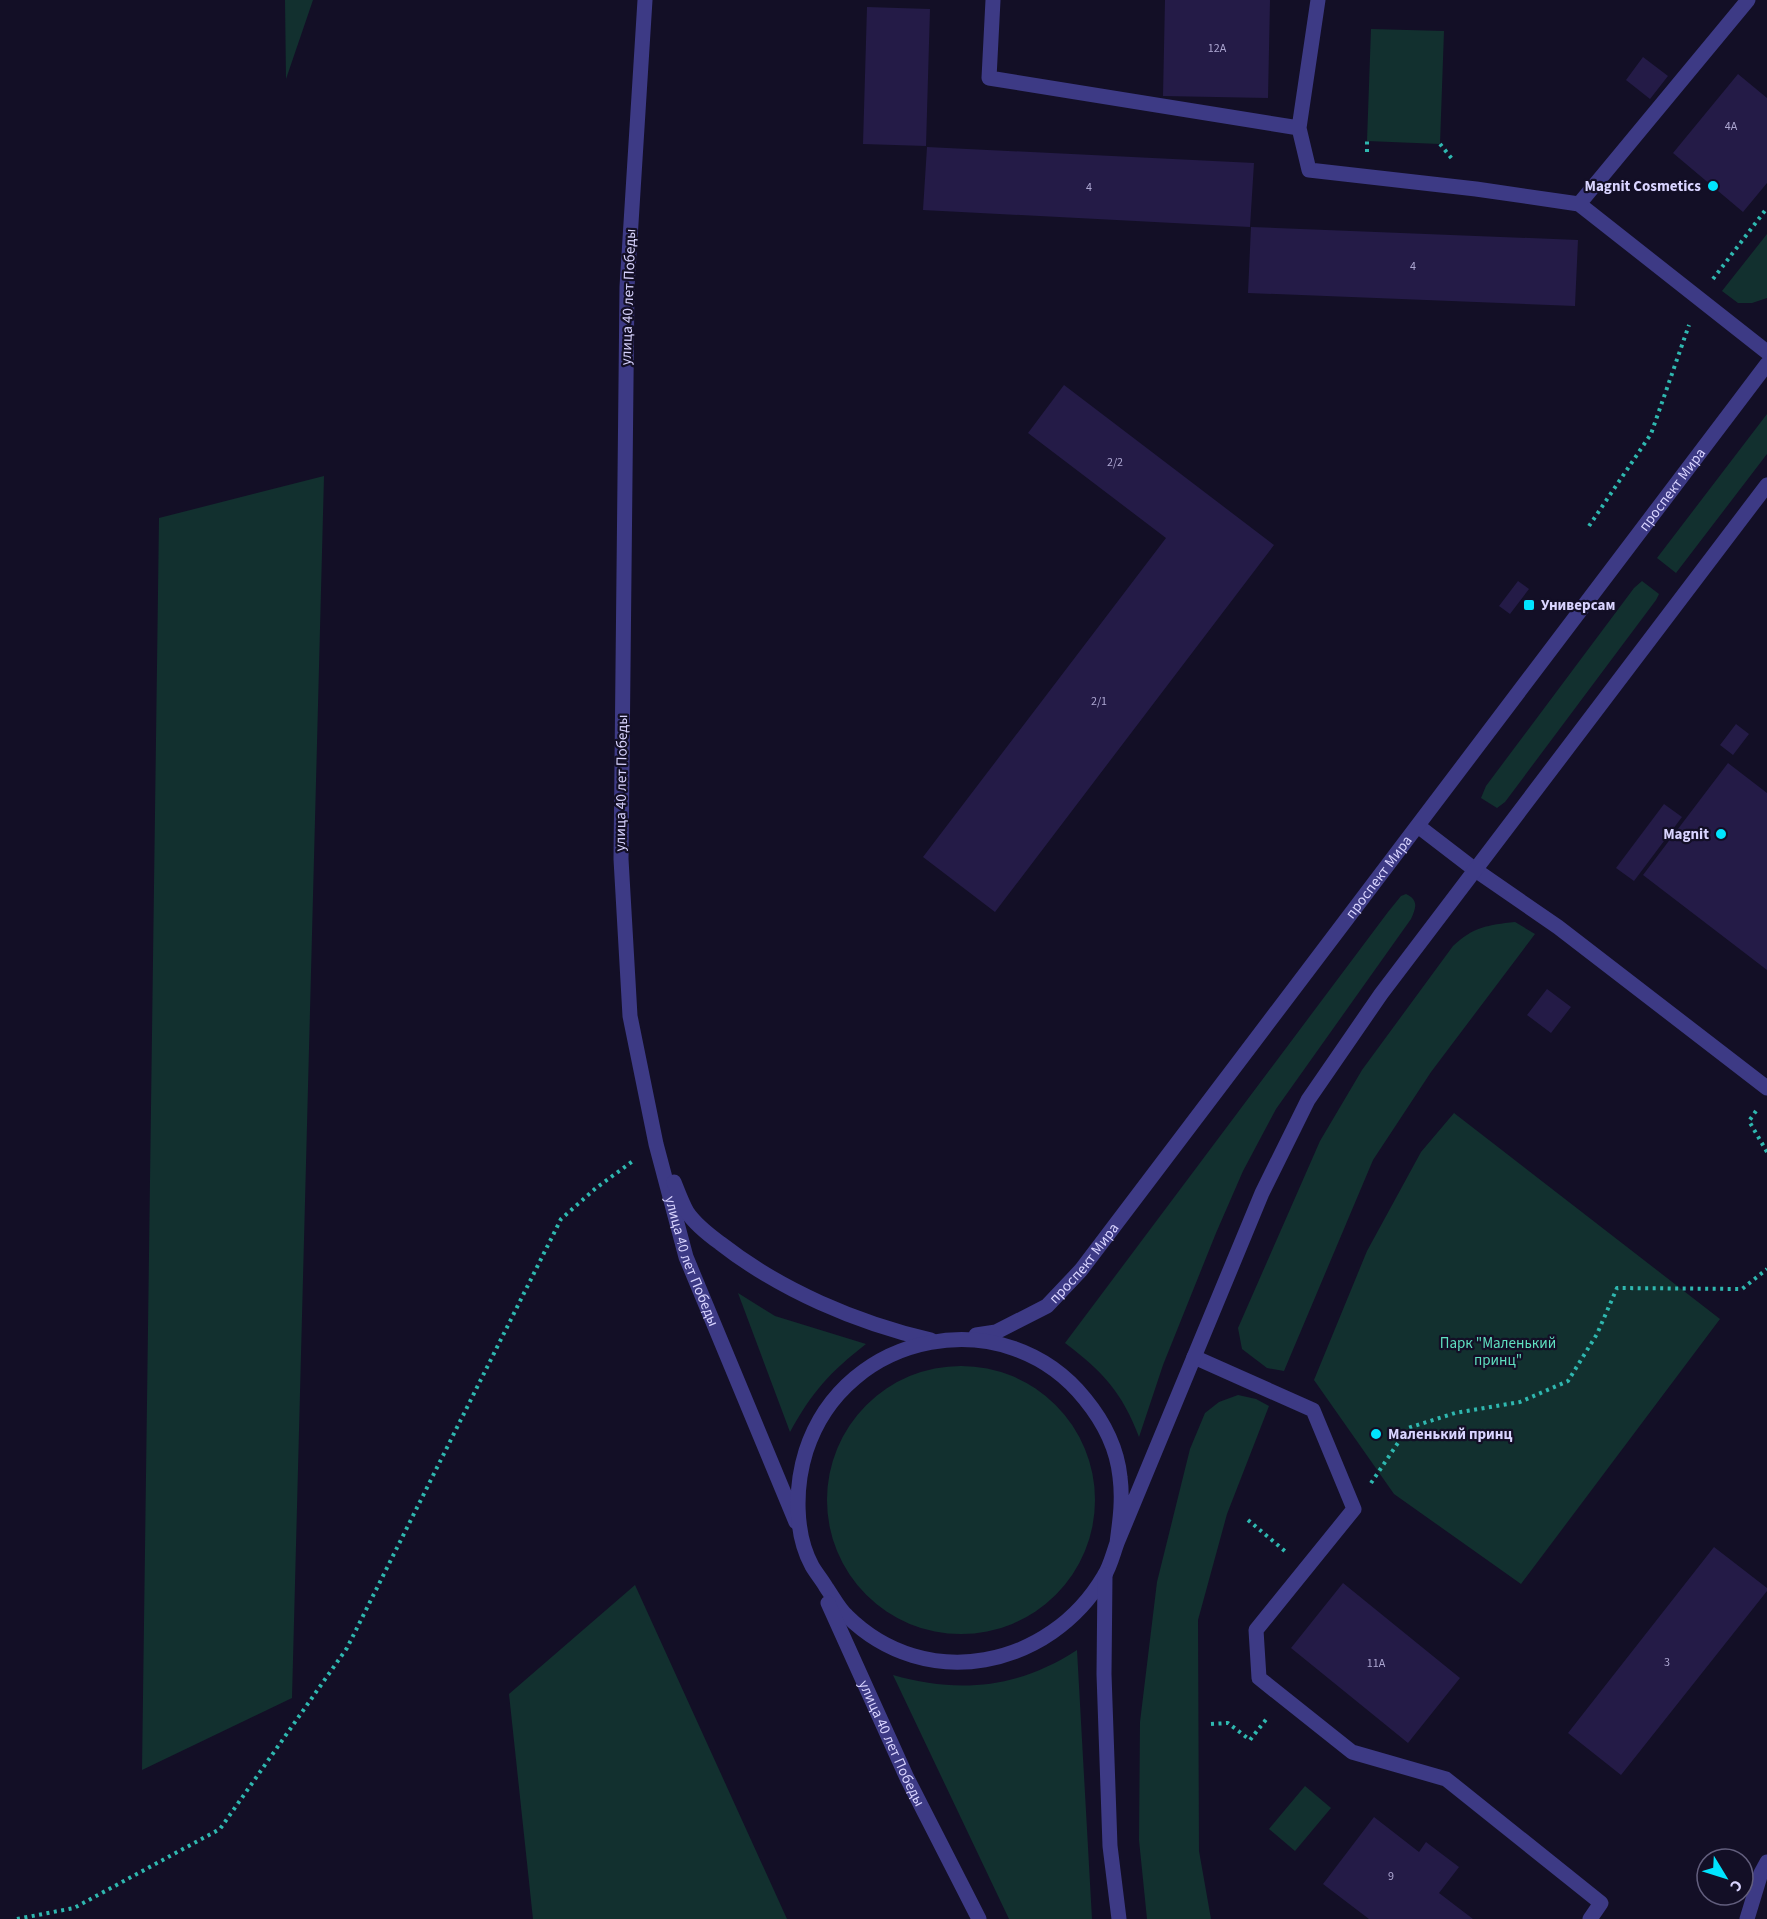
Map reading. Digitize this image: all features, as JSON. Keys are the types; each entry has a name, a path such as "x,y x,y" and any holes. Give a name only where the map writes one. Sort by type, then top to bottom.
{"street":[{"name":"улица 40 лет Победы","path":"645,0 627,287 621,859 630,1016 656,1144 686,1257 802,1537"},
{"path":"993,0 989,78 1299,128"},
{"path":"1318,0 1299,128 1309,170 1476,189 1579,204 1767,352"},
{"path":"1579,204 1748,0"},
{"name":"проспект Мира","path":"954,1339 996,1332 1024,1319 1047,1306 1082,1270 1767,364"},
{"path":"1119,1919 1110,1846 1104,1674 1106,1575 1117,1543 1262,1193 1308,1100 1381,994 1767,485"},
{"path":"1418,826 1474,869 1558,927 1767,1088"},
{"path":"656,1144 688,1212 708,1234 733,1254 797,1293 892,1331 933,1341"},
{"path":"1106,1575 1081,1608 1053,1633 1020,1651 984,1661 946,1662 909,1655 875,1639 845,1616 811,1565 802,1537 798,1508 800,1479 806,1451 818,1424 829,1407 854,1378 878,1361 904,1349 933,1341 954,1339 987,1341 1019,1350 1049,1365 1076,1386 1097,1413 1112,1443 1120,1476 1122,1509 1117,1543"},
{"path":"1194,1357 1313,1410 1354,1509 1256,1630 1259,1678 1352,1752 1446,1779 1601,1904 1590,1919"},
{"name":"улица 40 лет Победы","path":"811,1565 908,1778 979,1919"},
{"path":"1747,1919 1761,1873 1767,1863"}],"path":[{"path":"1589,526 1651,434 1699,297 1767,208"},
{"path":"1761,1104 1749,1121 1767,1152"},
{"path":"17,1919 74,1908 220,1829 347,1648 561,1219 596,1188 656,1144"},
{"path":"1354,1509 1408,1428 1455,1413 1520,1401 1568,1381 1597,1334 1617,1288 1742,1289 1767,1269"},
{"path":"1248,1520 1286,1552"},
{"path":"1211,1724 1228,1723 1250,1740"}],"green space":[{"path":"285,0 313,0 286,79"},
{"path":"1371,29 1444,31 1440,144 1367,141"},
{"path":"1767,234 1767,298 1752,303 1738,303 1722,291"},
{"path":"1767,414 1767,454 1676,573 1657,558"},
{"path":"324,476 292,1698 142,1770 159,518"},
{"path":"1642,581 1659,594 1656,600 1505,802 1497,808 1481,798 1486,786 1634,588"},
{"path":"1406,894 1415,902 1411,919 1276,1109 1243,1171 1163,1365 1139,1437 1126,1407 1110,1384 1065,1343 1388,912 1401,896"},
{"path":"1515,922 1535,934 1431,1072 1373,1160 1284,1371 1267,1368 1242,1349 1238,1328 1320,1141 1362,1070 1453,946 1481,928"},
{"name":"Парк \"Маленький принц\"","path":"1454,1113 1720,1319 1521,1584 1394,1494 1314,1380 1367,1251 1421,1152"},
{"path":"738,1293 775,1316 866,1344 823,1384 806,1405 790,1432"},
{"path":"961,1366 1000,1372 1024,1382 1056,1405 1079,1437 1089,1461 1095,1500 1089,1539 1079,1563 1056,1595 1024,1618 1000,1628 961,1634 922,1628 898,1618 866,1595 843,1563 833,1539 827,1500 833,1461 843,1437 866,1405 898,1382 922,1372"},
{"path":"1238,1395 1256,1399 1269,1406 1227,1514 1198,1620 1199,1851 1211,1919 1147,1919 1139,1840 1140,1722 1157,1582 1190,1449 1205,1413 1219,1402"},
{"path":"635,1585 787,1919 533,1919 509,1694"},
{"path":"1077,1650 1092,1919 1009,1919 893,1675 941,1684 988,1684 1033,1673"},
{"path":"1305,1786 1331,1808 1295,1851 1269,1829"}],"building":[{"path":"1165,0 1270,0 1268,98 1163,96"},
{"path":"867,7 930,9 926,146 863,144"},
{"path":"1643,57 1668,76 1650,99 1626,80"},
{"path":"1738,74 1767,98 1767,183 1743,212 1673,153"},
{"path":"927,147 1254,163 1250,227 923,210"},
{"path":"1251,227 1578,240 1575,306 1248,293"},
{"path":"1064,385 1274,545 995,912 923,857 1166,538 1028,433"},
{"path":"1518,581 1529,589 1510,614 1499,606"},
{"path":"1736,724 1749,734 1733,755 1720,745"},
{"name":"Magnit","path":"1728,763 1767,793 1767,970 1643,875"},
{"path":"1664,804 1682,817 1634,881 1616,868"},
{"path":"1547,989 1571,1007 1551,1033 1527,1015"},
{"path":"1714,1547 1767,1588 1767,1591 1621,1775 1568,1733"},
{"path":"1343,1583 1460,1678 1408,1743 1291,1648"},
{"path":"1374,1817 1419,1852 1426,1842 1459,1867 1439,1893 1473,1919 1369,1919 1323,1884"}],"place":[{"name":"Magnit Cosmetics","path":"1713,186"},
{"name":"Универсам","path":"1529,605"},
{"name":"Magnit","path":"1721,834"},
{"name":"Маленький принц","path":"1376,1434"}]}
